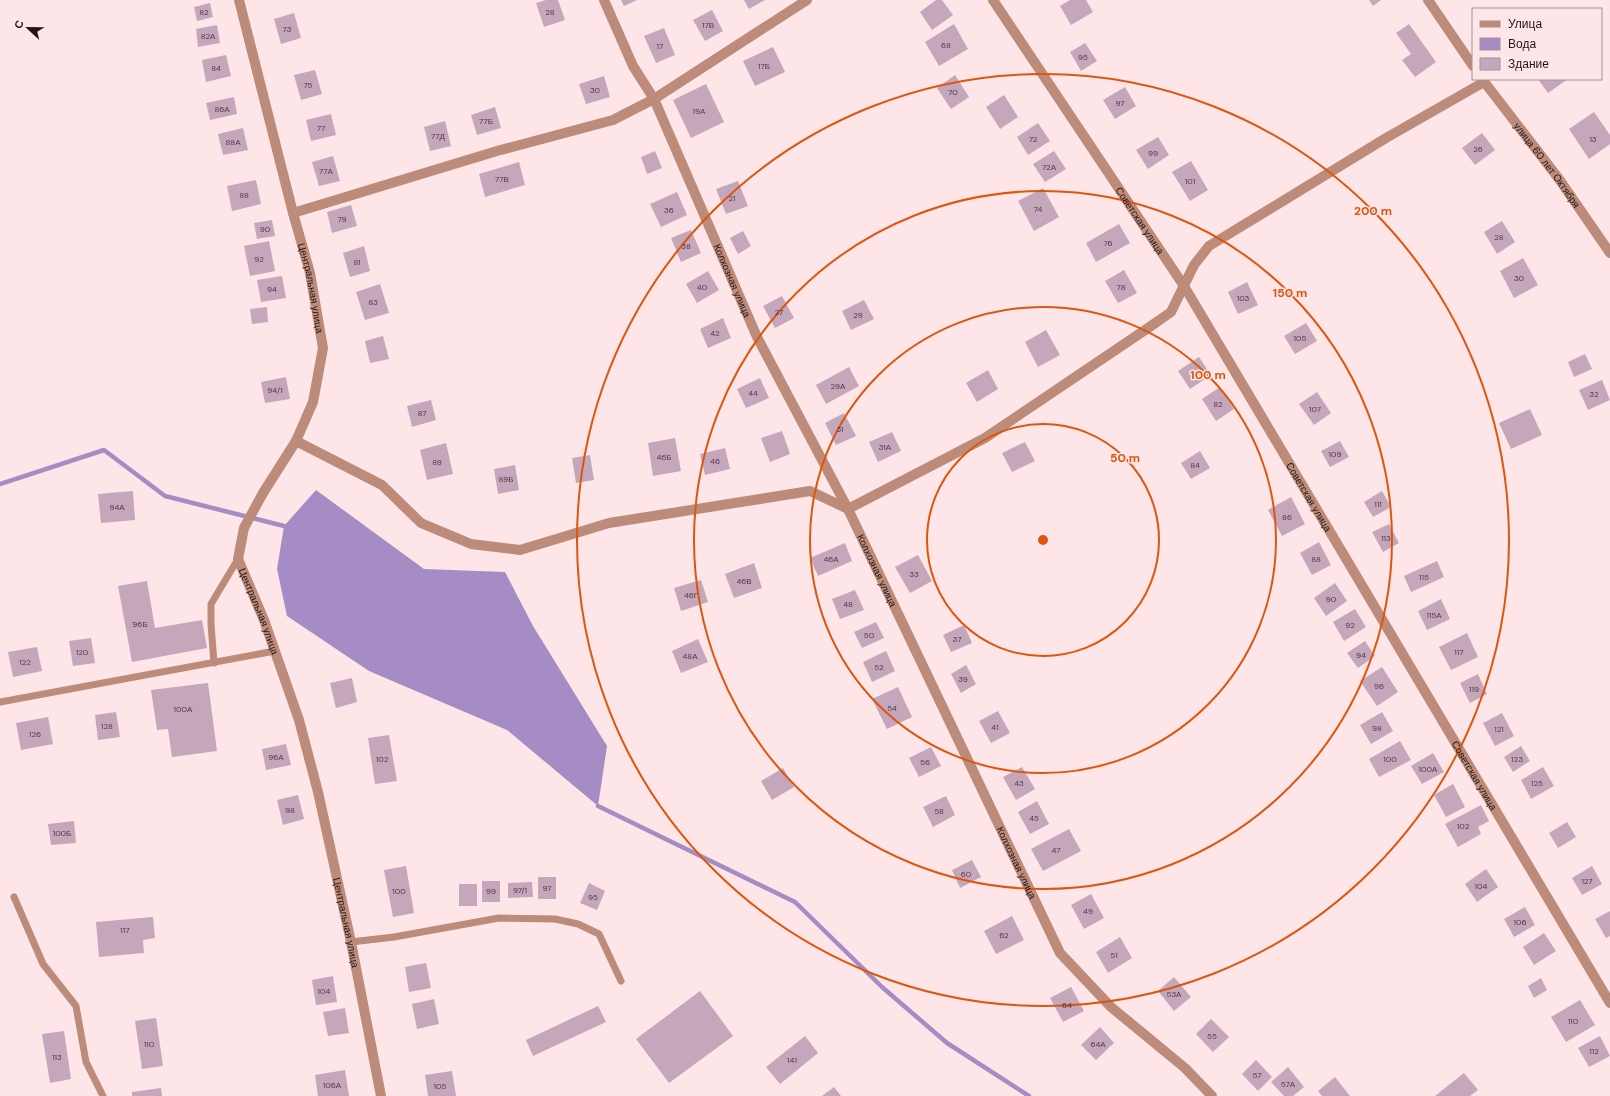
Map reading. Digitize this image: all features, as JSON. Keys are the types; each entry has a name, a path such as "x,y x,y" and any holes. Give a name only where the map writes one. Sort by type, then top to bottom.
{"street":[{"name":"Центральная улица","path":"239,0 293,214 310,273 323,348 313,402 296,441 263,493 244,528 238,559 264,620 299,720 318,792 351,942 381,1096"},
{"name":"Колхозная улица","path":"604,0 633,66 654,99 757,336 848,510 1060,953 1111,1007 1185,1068 1212,1096"},
{"path":"293,214 497,150 614,120 654,99 807,0"},
{"name":"Советская улица","path":"993,0 1184,286 1610,1003"},
{"path":"1428,0 1472,65"},
{"path":"296,441 382,486 421,523 471,544 478,545 520,550 609,523 810,491 848,510 985,438 1171,312 1194,265 1209,246 1386,138 1483,81"},
{"name":"улица 60 лет Октября","path":"1483,81 1559,179 1610,253"}],"lane":[{"path":"214,663 211,624 212,604 238,559"},
{"path":"0,702 275,651"},
{"path":"14,897 43,964 76,1006 86,1062 103,1096"},
{"path":"351,942 394,937 499,918 555,919 578,924 599,934 621,981"}],"water":[{"path":"316,490 424,569 505,572 533,626 607,746 598,806 507,730 369,671 287,616 277,569 284,526"}],"building":[{"path":"546,0 558,0 565,20 544,27 536,3"},
{"path":"621,0 637,0 624,6"},
{"path":"744,0 765,0 749,9"},
{"path":"936,0 942,0 953,15 932,30 920,12"},
{"path":"1070,0 1086,0 1093,12 1071,25 1060,6"},
{"path":"1369,0 1381,0 1373,6"},
{"path":"210,3 213,17 197,21 194,7"},
{"path":"712,10 723,31 705,41 693,20"},
{"path":"294,13 301,38 281,44 274,19"},
{"path":"954,24 968,49 939,66 925,42"},
{"path":"1409,24 1436,62 1415,77 1402,60 1411,54 1396,33"},
{"path":"217,25 220,43 198,47 196,29"},
{"path":"664,28 675,55 656,63 644,36"},
{"path":"1085,43 1097,61 1081,71 1070,52"},
{"path":"773,47 785,72 755,86 743,61"},
{"path":"226,55 231,76 206,82 202,60"},
{"path":"315,70 322,94 301,100 294,75"},
{"path":"955,75 969,97 951,109 937,88"},
{"path":"604,76 610,97 586,104 579,84"},
{"path":"1539,80 1567,80 1548,93"},
{"path":"706,84 724,122 691,138 673,100"},
{"path":"1125,87 1136,106 1115,119 1103,100"},
{"path":"1004,95 1018,117 1000,129 986,107"},
{"path":"234,97 237,114 210,120 206,103"},
{"path":"495,107 501,128 477,135 471,115"},
{"path":"1594,112 1610,135 1610,144 1589,159 1569,129"},
{"path":"331,114 336,135 311,141 306,120"},
{"path":"445,121 451,146 430,151 424,127"},
{"path":"1038,123 1050,141 1028,155 1017,137"},
{"path":"243,128 248,150 223,155 218,134"},
{"path":"1482,133 1495,150 1475,165 1462,148"},
{"path":"1158,137 1169,155 1148,169 1136,150"},
{"path":"655,151 662,168 647,174 641,157"},
{"path":"1054,151 1066,169 1045,182 1033,164"},
{"path":"333,156 340,181 319,186 312,162"},
{"path":"1191,161 1208,190 1190,201 1172,172"},
{"path":"519,162 525,185 485,197 479,174"},
{"path":"256,180 261,204 232,211 227,186"},
{"path":"738,181 748,206 726,214 716,189"},
{"path":"1043,188 1059,217 1034,231 1018,201"},
{"path":"677,192 687,215 661,227 650,204"},
{"path":"351,205 357,226 332,233 327,212"},
{"path":"272,220 275,236 257,239 254,223"},
{"path":"1502,221 1515,242 1497,254 1484,232"},
{"path":"1119,224 1130,243 1096,262 1086,243"},
{"path":"691,230 701,253 681,262 671,238"},
{"path":"743,231 751,246 738,254 730,238"},
{"path":"269,241 275,271 250,276 244,246"},
{"path":"364,246 370,271 350,277 343,253"},
{"path":"1523,258 1538,285 1514,298 1500,271"},
{"path":"1124,270 1137,293 1118,303 1105,281"},
{"path":"708,271 719,290 697,303 686,284"},
{"path":"282,276 286,298 261,302 257,280"},
{"path":"1247,282 1258,305 1238,314 1228,292"},
{"path":"380,284 389,313 365,320 356,292"},
{"path":"782,296 794,318 775,328 763,306"},
{"path":"864,300 874,319 851,330 842,311"},
{"path":"267,307 268,322 252,324 250,309"},
{"path":"723,318 731,338 708,348 700,329"},
{"path":"1306,323 1317,341 1295,354 1284,336"},
{"path":"1046,330 1060,355 1038,367 1025,342"},
{"path":"383,336 389,359 370,363 365,341"},
{"path":"1585,354 1592,369 1574,377 1568,362"},
{"path":"1199,357 1211,375 1190,389 1178,371"},
{"path":"849,367 859,386 826,404 816,385"},
{"path":"988,370 998,389 977,402 966,383"},
{"path":"286,377 290,399 265,403 261,382"},
{"path":"760,378 769,398 746,408 737,389"},
{"path":"1602,380 1610,400 1588,410 1579,390"},
{"path":"1220,387 1234,409 1216,421 1202,399"},
{"path":"1317,392 1331,413 1314,425 1299,404"},
{"path":"431,400 436,420 412,427 407,406"},
{"path":"1530,409 1542,435 1511,449 1499,423"},
{"path":"844,413 856,436 836,445 825,423"},
{"path":"782,431 790,454 770,462 761,438"},
{"path":"892,432 901,451 878,462 869,442"},
{"path":"675,438 681,471 653,476 648,443"},
{"path":"1340,441 1349,457 1330,467 1321,451"},
{"path":"1025,442 1035,461 1012,472 1002,453"},
{"path":"446,443 453,474 427,480 420,450"},
{"path":"725,448 730,469 705,475 700,454"},
{"path":"1200,451 1210,468 1191,479 1181,463"},
{"path":"590,455 594,480 576,483 572,458"},
{"path":"515,465 519,490 498,494 494,469"},
{"path":"133,491 135,520 101,523 98,494"},
{"path":"1382,491 1391,507 1373,517 1364,502"},
{"path":"1291,497 1305,524 1282,536 1268,510"},
{"path":"1389,524 1399,543 1383,552 1372,532"},
{"path":"1319,542 1331,565 1312,575 1300,553"},
{"path":"845,543 852,561 818,576 810,558"},
{"path":"918,555 932,581 910,593 895,567"},
{"path":"1437,561 1444,577 1411,592 1404,576"},
{"path":"754,563 762,588 734,598 725,574"},
{"path":"701,580 708,602 681,611 674,588"},
{"path":"147,581 155,628 202,620 207,648 132,662 118,586"},
{"path":"1335,583 1347,601 1326,616 1314,598"},
{"path":"855,590 864,610 840,619 832,599"},
{"path":"1441,599 1450,619 1427,630 1418,611"},
{"path":"1355,609 1366,627 1344,641 1333,622"},
{"path":"876,622 884,638 862,648 854,632"},
{"path":"964,625 972,643 951,652 943,635"},
{"path":"1467,633 1478,657 1451,670 1439,647"},
{"path":"91,638 95,663 73,666 69,641"},
{"path":"698,639 708,662 681,673 672,651"},
{"path":"1365,641 1375,656 1358,668 1347,653"},
{"path":"37,647 42,671 13,677 8,652"},
{"path":"886,651 895,671 872,682 863,662"},
{"path":"966,665 976,684 961,693 951,674"},
{"path":"1382,667 1398,692 1377,706 1360,681"},
{"path":"1478,674 1487,694 1470,703 1460,683"},
{"path":"352,678 357,702 336,708 330,683"},
{"path":"208,683 217,751 172,757 168,729 157,730 151,690"},
{"path":"898,687 912,717 887,729 872,699"},
{"path":"998,711 1010,733 991,743 979,721"},
{"path":"116,712 120,737 98,740 95,715"},
{"path":"1382,712 1393,731 1371,744 1360,725"},
{"path":"1502,713 1514,736 1495,746 1483,723"},
{"path":"48,717 53,744 21,750 16,723"},
{"path":"389,735 397,781 375,784 368,738"},
{"path":"1400,741 1411,760 1379,777 1369,759"},
{"path":"286,744 291,765 266,770 262,749"},
{"path":"1521,746 1530,761 1513,772 1504,757"},
{"path":"931,747 941,766 919,777 909,758"},
{"path":"1433,753 1444,772 1422,784 1411,766"},
{"path":"1022,767 1035,789 1016,800 1003,777"},
{"path":"1543,767 1554,786 1531,799 1521,780"},
{"path":"783,768 794,787 772,800 761,781"},
{"path":"1453,784 1465,807 1446,817 1434,795"},
{"path":"298,795 304,819 283,825 277,800"},
{"path":"946,796 955,815 933,827 923,807"},
{"path":"1037,801 1049,824 1030,834 1018,812"},
{"path":"1481,805 1489,821 1478,827 1481,834 1458,847 1445,824"},
{"path":"74,821 76,843 51,845 48,824"},
{"path":"1567,822 1576,837 1558,848 1549,833"},
{"path":"1069,829 1081,851 1043,871 1031,849"},
{"path":"972,860 981,877 960,888 952,870"},
{"path":"406,866 414,913 393,917 384,870"},
{"path":"1592,866 1602,884 1582,895 1572,878"},
{"path":"1486,869 1498,887 1477,902 1465,884"},
{"path":"538,877 556,877 556,899 538,899"},
{"path":"482,881 500,881 500,902 482,902"},
{"path":"532,882 533,897 508,898 508,883"},
{"path":"589,883 605,891 597,910 580,903"},
{"path":"459,884 477,884 477,906 459,906"},
{"path":"1091,894 1104,918 1084,929 1071,905"},
{"path":"1525,907 1535,925 1514,937 1504,919"},
{"path":"1610,911 1610,936 1606,938 1595,919"},
{"path":"1012,916 1024,940 996,954 984,931"},
{"path":"153,917 155,938 143,940 144,953 99,957 96,922"},
{"path":"1544,933 1556,951 1534,965 1523,947"},
{"path":"1120,937 1132,958 1108,973 1096,952"},
{"path":"426,963 431,988 409,992 405,967"},
{"path":"333,976 337,1002 316,1005 312,980"},
{"path":"1174,977 1191,997 1174,1011 1158,991"},
{"path":"1541,978 1547,990 1534,998 1528,986"},
{"path":"1071,987 1084,1011 1063,1022 1050,998"},
{"path":"700,991 733,1036 669,1083 636,1039"},
{"path":"434,999 439,1024 417,1029 412,1004"},
{"path":"1580,1000 1595,1025 1566,1042 1551,1017"},
{"path":"598,1006 606,1022 533,1056 526,1040"},
{"path":"345,1008 349,1033 328,1036 323,1012"},
{"path":"156,1018 163,1066 142,1069 135,1021"},
{"path":"1211,1019 1229,1037 1213,1052 1196,1034"},
{"path":"1100,1027 1114,1043 1096,1060 1081,1045"},
{"path":"64,1031 71,1079 50,1083 42,1034"},
{"path":"805,1036 818,1053 780,1084 766,1067"},
{"path":"1600,1036 1610,1056 1589,1067 1578,1048"},
{"path":"1256,1060 1272,1077 1258,1091 1242,1074"},
{"path":"1288,1067 1304,1087 1293,1096 1284,1096 1271,1082"},
{"path":"345,1070 349,1096 318,1096 315,1075"},
{"path":"452,1071 456,1096 428,1096 425,1075"},
{"path":"1464,1073 1478,1090 1470,1096 1435,1096"},
{"path":"1335,1077 1350,1096 1322,1096 1318,1091"},
{"path":"834,1087 841,1096 822,1096"},
{"path":"161,1088 162,1096 132,1096 132,1092"}],"waterway":[{"path":"0,484 104,450 165,496 284,526"},
{"path":"598,806 795,902 882,987 947,1043 1029,1096"}]}
